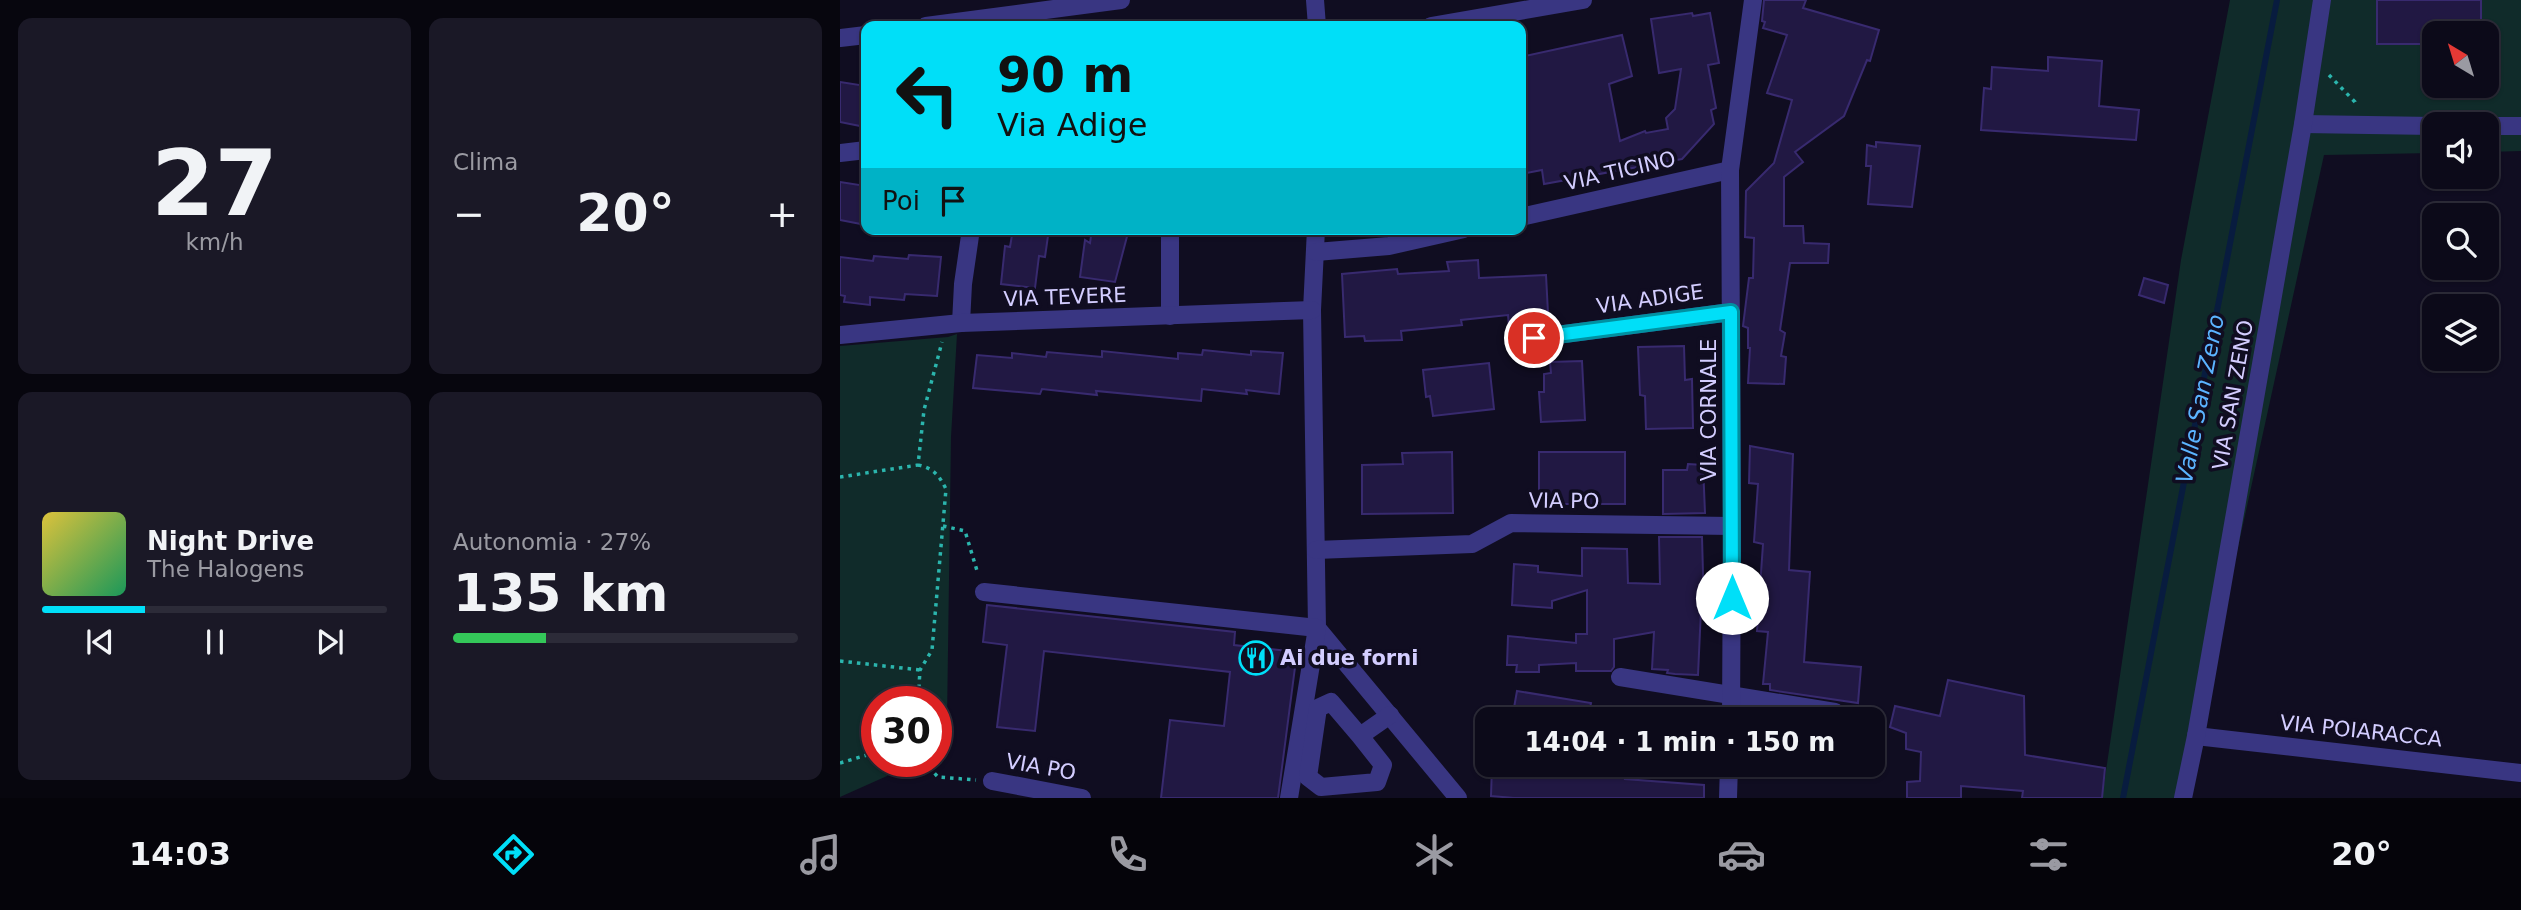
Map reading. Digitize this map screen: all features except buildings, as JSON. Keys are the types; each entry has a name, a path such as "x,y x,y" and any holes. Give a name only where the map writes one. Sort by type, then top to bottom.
{"street":[{"path":"964,21 1121,0"},
{"path":"1315,0 1317,21"},
{"path":"1461,21 1583,0"},
{"name":"VIA CORNALE","path":"1731,707 1730,170 1754,0"},
{"name":"VIA SAN ZENO","path":"2183,798 2303,124 2322,0"},
{"path":"840,38 861,35"},
{"path":"2303,124 2422,126"},
{"path":"2499,126 2521,126"},
{"path":"840,153 861,151"},
{"name":"VIA TICINO","path":"1526,216 1730,170"},
{"path":"952,324 970,235"},
{"path":"1170,235 1170,316"},
{"path":"1289,798 1317,628 1312,310 1316,235"},
{"path":"1316,252 1389,246 1438,235"},
{"name":"VIA TEVERE","path":"840,335 952,324 1312,310"},
{"name":"VIA ADIGE","path":"1534,338 1731,312"},
{"name":"VIA PO","path":"1316,550 1472,544 1511,523 1732,526"},
{"path":"984,593 1317,628 1458,798"},
{"path":"1620,677 1803,707"},
{"path":"1331,702 1360,736 1383,765 1377,782 1316,792 1308,776 1318,708 1331,702"},
{"path":"1360,736 1390,715"},
{"name":"VIA POIARACCA","path":"2196,736 2521,773"},
{"path":"1728,798 1729,777"},
{"name":"VIA PO","path":"992,781 1082,798"}],"path":[{"path":"2329,62 2329,75 2355,102 2362,127"},
{"path":"918,465 925,410 952,324"},
{"path":"840,477 918,465 929,467 939,475 946,489 932,650 920,670 919,686"},
{"path":"943,526 965,531 984,593"},
{"path":"840,661 920,670"},
{"path":"840,763 861,757"},
{"path":"938,777 992,781"}],"green space":[{"path":"2230,0 2521,0 2521,151 2499,152 2499,112 2422,112 2422,153 2324,155 2183,798 2102,798 2181,260"},
{"path":"957,334 951,437 947,686 861,686 861,777 885,777 840,797 840,346"}],"waterway":[{"name":"Valle San Zeno","path":"2123,798 2277,0"}],"place":[{"name":"Ai due forni","path":"1256,658"}],"route":[{"path":"1534,338 1731,312 1732,598"}]}
